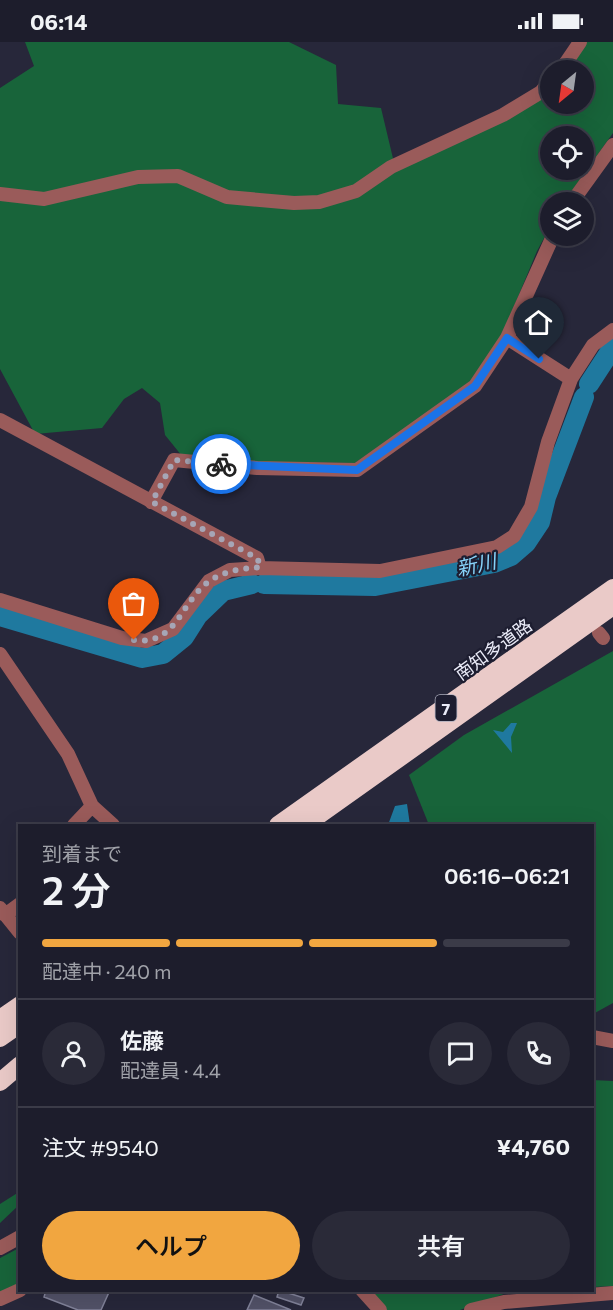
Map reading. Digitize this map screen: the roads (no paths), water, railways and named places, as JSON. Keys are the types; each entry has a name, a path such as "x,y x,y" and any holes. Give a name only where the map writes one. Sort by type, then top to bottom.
{"highway":[{"name":"南知多道路","path":"279,824 613,588"},
{"name":"南知多道路","path":"306,824 613,606"},
{"path":"321,824 358,793 363,784"},
{"path":"0,1019 18,1006"},
{"path":"0,1038 18,1025"},
{"path":"0,1049 18,1039"},
{"path":"0,1082 18,1067"}],"street":[{"path":"570,60 580,42"},
{"path":"0,194 44,199 138,177 178,176 227,197 294,203 319,202 356,191 391,167 503,115 540,93"},
{"path":"579,192 613,145"},
{"path":"152,502 174,460 257,468 357,470 475,386 507,338 549,246"},
{"path":"0,600 122,638 146,642 173,629 209,581 230,570 261,567 380,572 496,547 514,536 531,507 548,442 571,380 593,345 613,330"},
{"path":"507,338 571,380"},
{"path":"0,420 257,558 261,567"},
{"path":"0,654 68,754 92,806 112,824"},
{"path":"75,824 92,806"},
{"path":"18,905 3,911 18,930"},
{"path":"594,1037 613,1041"},
{"path":"0,1248 18,1239"},
{"path":"5,1302 18,1292"},
{"path":"364,1292 380,1310"},
{"path":"374,1292 387,1310"},
{"path":"471,1310 504,1302 613,1293"},
{"path":"498,1310 550,1303 613,1300"}],"water":[{"path":"511,723 517,723 511,737 512,753 493,730 503,732"},
{"path":"407,804 410,824 388,824 395,806"}],"waterway":[{"name":"新川","path":"589,384 613,347"},
{"name":"新川","path":"264,584 375,586 494,563 511,556 526,543 540,522 546,497 584,397"},
{"name":"新川","path":"0,616 142,658 163,654 184,637 198,615 223,591 252,584"}]}
